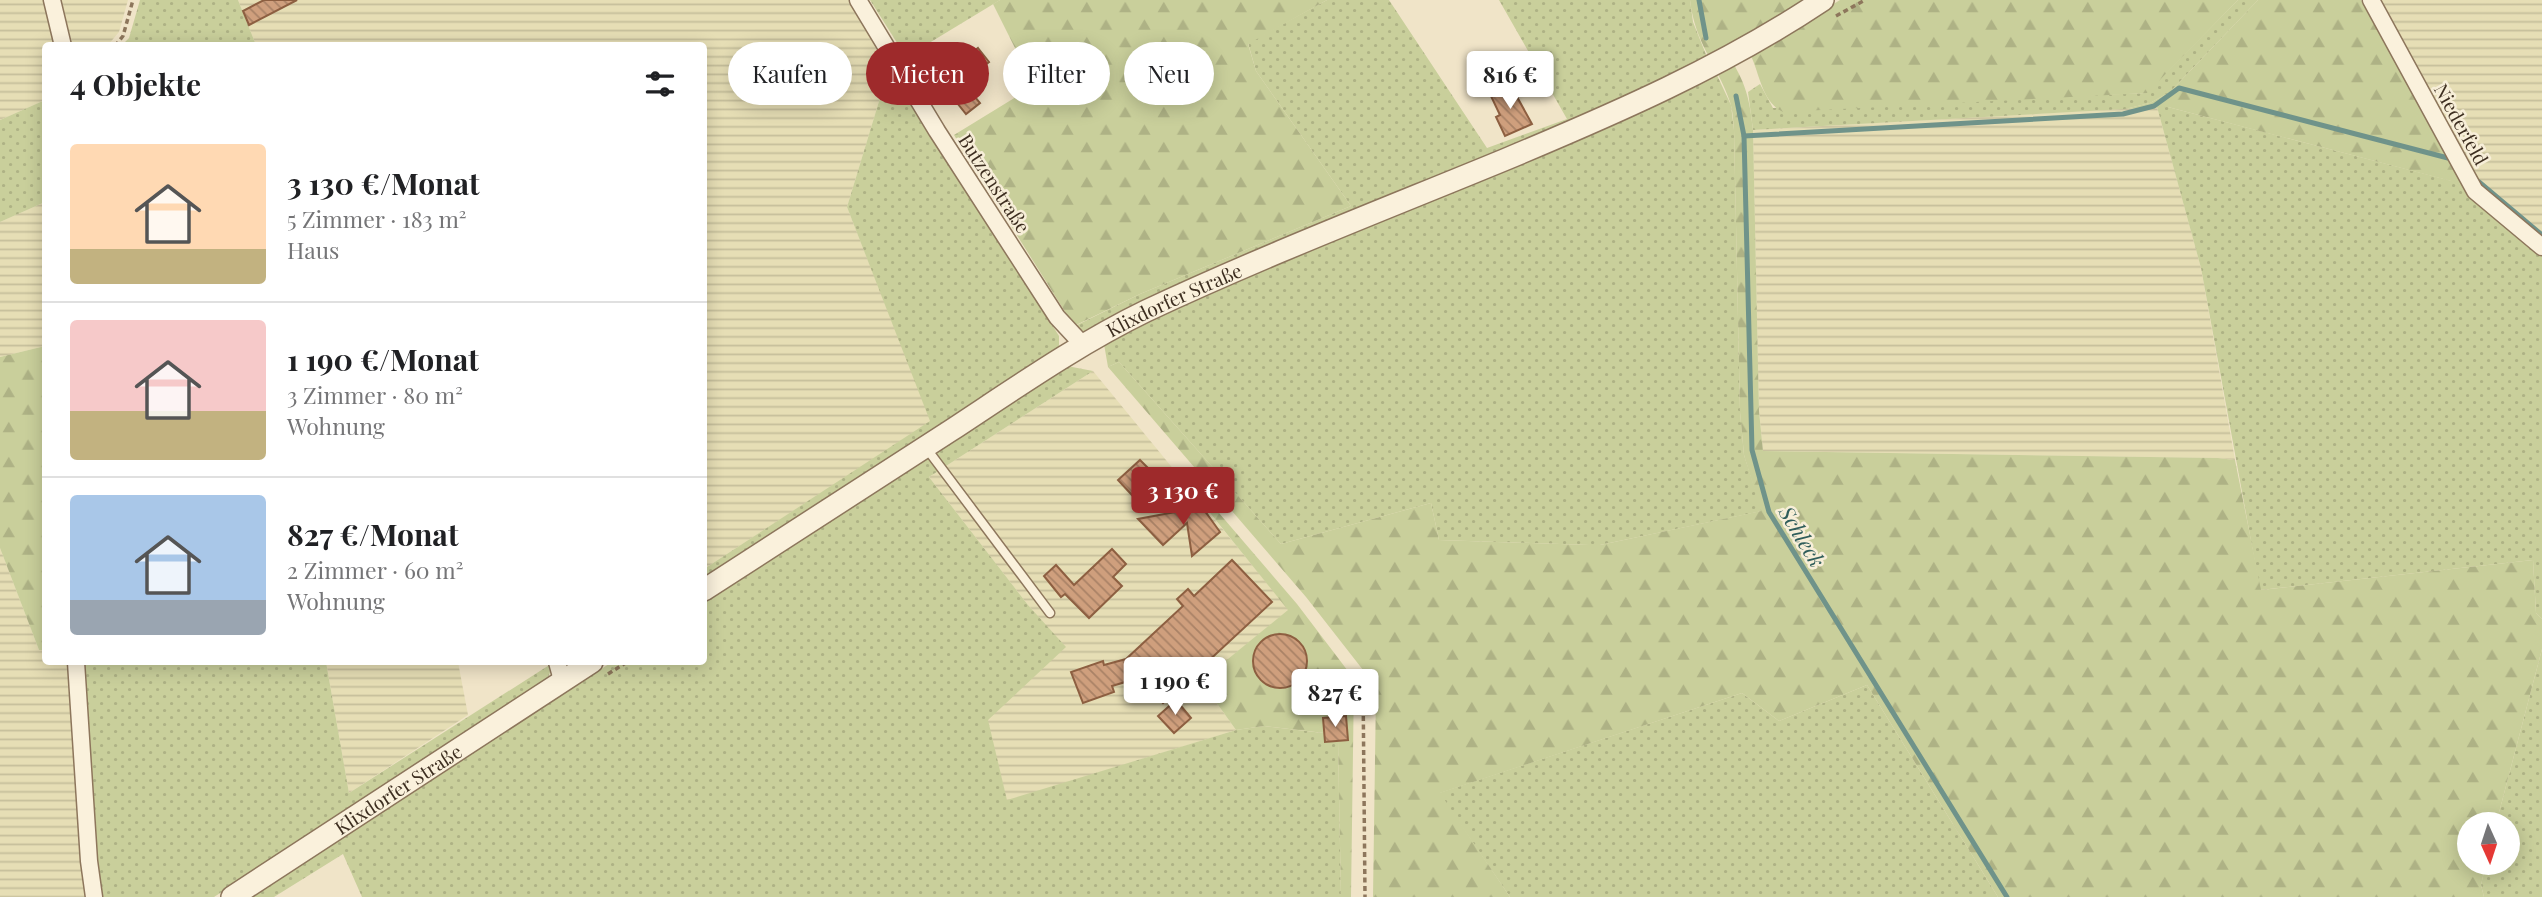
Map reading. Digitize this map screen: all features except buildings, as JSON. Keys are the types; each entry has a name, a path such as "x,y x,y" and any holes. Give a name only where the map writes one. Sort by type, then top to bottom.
{"street":[{"path":"52,0 62,42"},
{"name":"Butzenstraße","path":"858,0 937,131 1057,317 1084,346"},
{"name":"Klixdorfer Straße","path":"707,588 1084,346 1142,314 1215,280 1584,127 1683,81 1775,32 1823,0"},
{"name":"Niederfeld","path":"2371,0 2475,191 2542,247"},
{"path":"76,665 89,861 94,897"},
{"name":"Klixdorfer Straße","path":"232,897 559,671 581,665"}],"lane":[{"path":"925,447 1050,613"}],"path":[{"path":"118,42 123,36 133,0"},
{"path":"1363,682 1365,897"}],"shaded area":[{"path":"0,0 48,0 58,42 42,42 42,101 0,120"},
{"path":"61,0 128,0 119,32 111,42 72,42"},
{"path":"238,0 849,0 875,42 866,42 866,105 878,105 847,207 931,421 707,567 707,42 255,42"},
{"path":"2380,0 2542,0 2542,232 2473,175"},
{"path":"2157,107 2201,268 2235,460 1763,451 1759,411 1753,130"},
{"path":"42,203 42,347 0,357 0,222"},
{"path":"1093,371 1289,610 1201,681 1236,730 1007,801 987,720 1065,647 1028,605 929,477"},
{"path":"0,548 39,650 42,650 42,665 69,665 84,867 90,897 0,897"},
{"path":"327,665 459,665 468,715 349,793"}],"green space":[{"path":"140,0 238,0 255,42 125,42 129,38"},
{"path":"870,0 1000,0 931,42 897,42"},
{"path":"1000,0 1327,0 1248,44 1256,71 1351,206 1140,294 1074,326 954,135 1003,105 1110,105 1110,42 1012,42 993,4"},
{"path":"1327,0 1389,0 1487,148 1567,119 1499,0 1690,0 1693,22 1707,57 1591,113 1085,332 1075,326 1140,294 1351,206 1256,71 1248,43"},
{"path":"1690,0 1804,0 1724,48 1744,87 1753,130 1759,411 1763,451 2235,460 2261,590 2533,560 2536,613 2542,619 2542,649 2499,812 2457,812 2457,875 2483,875 2481,885 2484,897 1998,897 1867,685 1779,721 1742,693 1440,793 1510,897 1373,897 1374,684 1306,597 1108,367 1119,362 1281,544 1431,503 1439,540 1589,545 1600,545 1761,511 1744,455 1740,412 1732,112 1725,89 1701,42"},
{"path":"1840,0 2238,0 2147,93 1783,112 1770,102 1766,95 1751,56"},
{"path":"2238,0 2258,0 2170,92 2150,103 2125,109 1753,130 1748,92 1760,84 1773,108 2146,93"},
{"path":"2258,0 2361,0 2454,166 2475,198 2451,181 2168,107 2125,109 2150,103 2170,92"},
{"path":"1716,73 1731,105 1734,130 1740,412 1744,455 1762,511 1600,545 1589,545 1439,540 1431,503 1281,544 1119,362 1108,367 1104,344 1170,309"},
{"path":"42,101 42,203 0,222 0,120"},
{"path":"878,105 915,105 1059,336 1059,348 707,577 707,567 930,421 847,207"},
{"path":"2157,107 2168,107 2452,181 2542,254 2542,619 2536,613 2533,560 2260,590 2201,268"},
{"path":"42,347 42,650 39,650 0,548 0,357"},
{"path":"1067,366 1093,371 929,477 1028,605 1066,647 988,720 1007,800 1236,730 1264,726 1323,733 1323,718 1346,716 1338,741 1341,897 362,897 343,854 274,897 248,897 607,665 707,665 707,600"},
{"path":"1198,498 1219,513 1297,604 1354,679 1351,897 1341,897 1338,741 1346,716 1323,718 1324,733 1264,726 1236,730 1201,681 1288,610"},
{"path":"2542,649 2542,897 2484,897 2481,885 2483,875 2520,875 2520,812 2499,812"},
{"path":"82,665 327,665 349,793 553,665 547,680 214,897 98,897"},
{"path":"1867,685 1998,897 1510,897 1439,793 1742,693 1779,721"}],"waterway":[{"name":"Schleck","path":"1699,0 1706,38"},
{"path":"1744,136 2123,114 2154,106 2179,88 2448,158"},
{"name":"Schleck","path":"1736,96 1744,136 1752,450 1769,512 2007,897"},
{"path":"2479,182 2542,235"}]}
